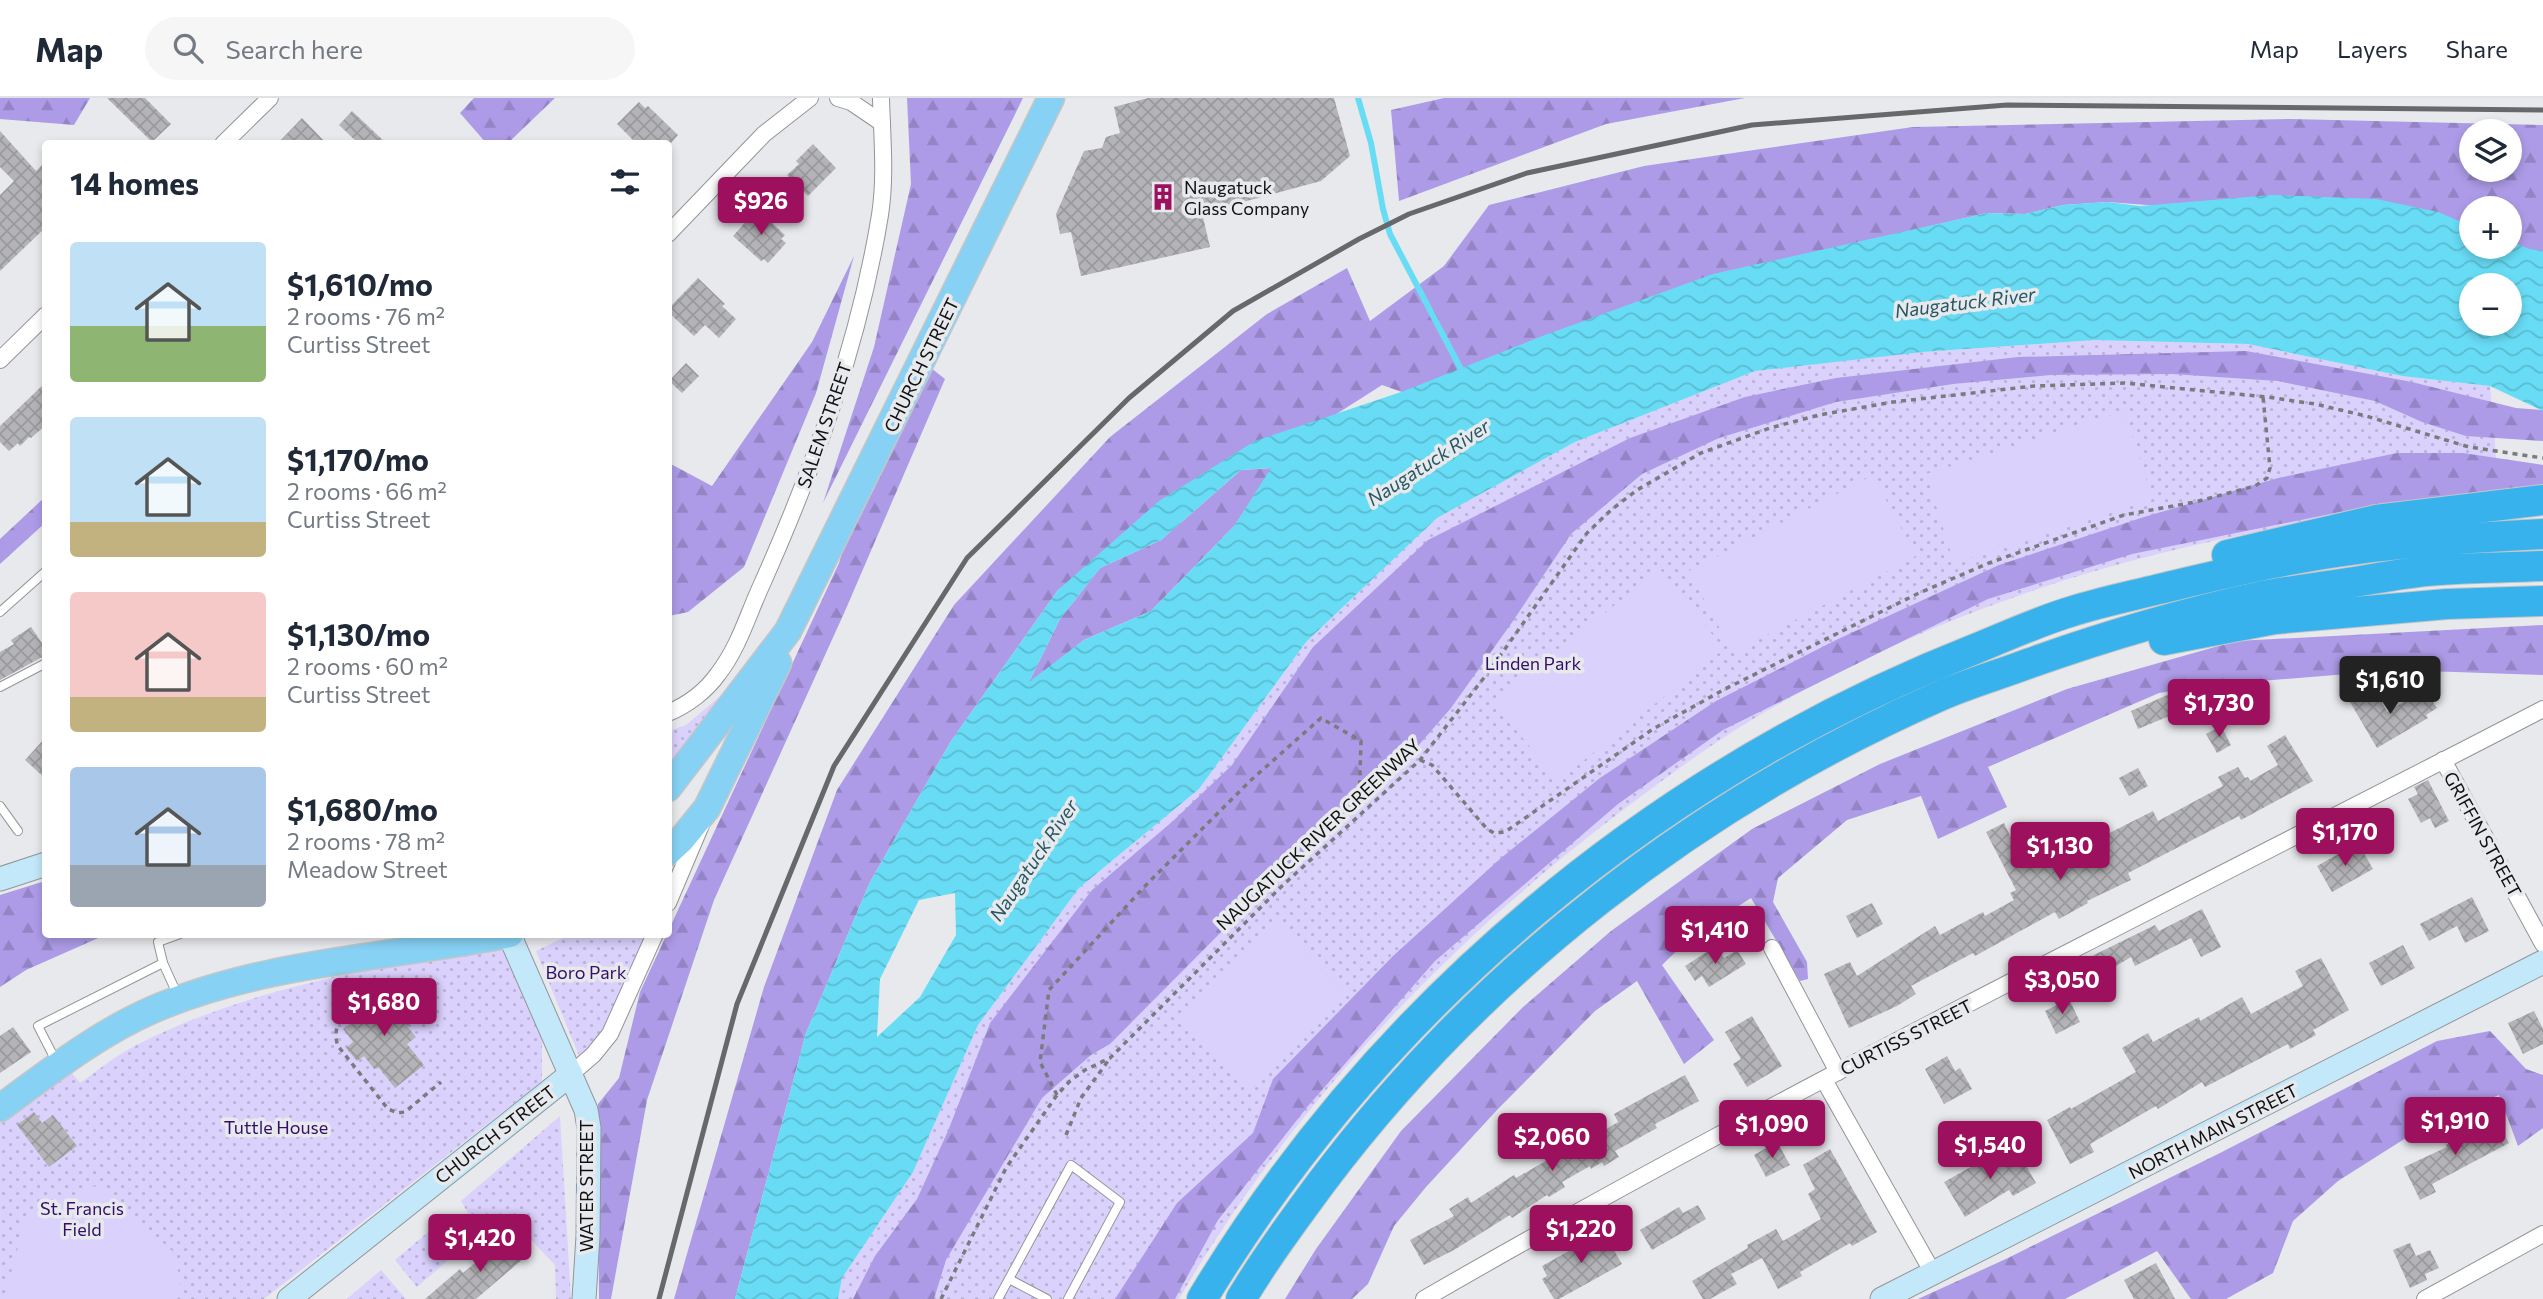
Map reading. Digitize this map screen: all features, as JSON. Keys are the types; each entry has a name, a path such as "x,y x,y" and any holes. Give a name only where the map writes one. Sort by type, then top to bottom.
{"highway":[{"path":"1202,1299 1262,1206 1358,1084 1464,972 1581,872 1706,784 1770,745 1905,676 2038,613 2108,586 2236,552 2375,520 2543,500"},
{"path":"1905,676 2072,611 2207,578 2355,550 2543,534"},
{"path":"1241,1299 1294,1218 1390,1098 1442,1040 1554,936 1677,842 1742,799 1854,737 1946,693 2115,634 2264,596 2427,571 2543,566"},
{"path":"1946,693 2113,650 2275,619 2447,604 2543,601"}],"main road":[{"name":"CHURCH STREET","path":"672,848 707,808 775,673 788,631 1051,98"},
{"name":"CHURCH STREET","path":"672,783 788,631"},
{"path":"0,1108 58,1066 124,1025 180,999 242,980 402,947 482,938"}],"street":[{"path":"227,140 271,98"},
{"path":"672,230 764,134 810,98"},
{"path":"838,98 851,102 882,123"},
{"name":"SALEM STREET","path":"672,710 701,691 717,676 734,650 790,522 837,393 862,304 880,213 884,174 881,98"},
{"path":"0,360 42,319"},
{"name":"CURTISS STREET","path":"1424,1299 1579,1209 2543,709"},
{"name":"GRIFFIN STREET","path":"2443,761 2543,944"},
{"path":"672,894 707,808"},
{"path":"0,879 42,865"},
{"name":"WATER STREET","path":"510,938 586,1110 589,1128 588,1236 584,1299"},
{"path":"571,1074 593,1055 610,1034 653,938"},
{"path":"1772,948 1832,1076 1933,1273"},
{"name":"NORTH MAIN STREET","path":"1882,1299 2543,962"},
{"name":"CHURCH STREET","path":"289,1299 571,1074"},
{"path":"2425,1299 2543,1234"}],"lane":[{"path":"0,612 42,575"},
{"path":"0,687 42,665"},
{"path":"0,806 18,831"},
{"path":"169,938 158,942 163,963 180,999"},
{"path":"58,1066 38,1026 163,963"},
{"path":"998,1299 1071,1165 1120,1202 1068,1299"},
{"path":"1009,1279 1047,1299"}],"path":[{"name":"NAUGATUCK RIVER GREENWAY","path":"941,1299 1006,1168 1058,1095 1085,1070 1110,1058 1282,886 1420,760 1482,681 1587,533 1637,490 1701,453 1770,428 1819,415 1893,402 2034,386 2124,383 2262,396 2315,404 2366,416 2469,447 2543,458"},
{"path":"1420,760 1432,765 1487,829 1505,832 1653,729 1725,689 1919,593 1989,563 2124,514 2194,502 2244,490 2264,481 2270,468 2262,396"},
{"path":"1058,1095 1040,1062 1049,990 1156,875 1250,781 1321,718 1361,741 1359,804"},
{"path":"397,998 390,992 376,989 366,995 339,1018 335,1036 338,1046 388,1109 394,1112 402,1114 441,1082"},
{"path":"1066,1135 1081,1098 1110,1058"}],"green space":[{"path":"0,98 90,98 74,125 0,119"},
{"path":"474,98 555,98 511,140 484,140 460,113"},
{"path":"907,98 1023,98 823,503 874,347 911,184"},
{"path":"1444,98 1745,98 1606,124 1399,201 1391,110"},
{"path":"2291,119 2459,123 2459,182 2522,182 2522,124 2543,125 2543,268 2522,255 2522,196 2459,196 2459,229 2108,202 2063,205 2025,214 1987,213 1913,230 1433,403 1382,385 1302,436 1255,441 1058,590 951,741 870,882 806,1033 735,1299 674,1299 764,987 837,790 954,605 1110,437 1267,314 1347,268 1370,321 1444,266 1489,205 1644,166 1913,127"},
{"path":"854,256 816,393 744,567 688,612 672,615 672,465 712,486 812,342"},
{"name":"Linden Park","path":"2095,340 2248,344 2402,376 2490,386 2499,493 2240,535 2112,566 2049,585 1955,619 1892,646 1830,676 1740,727 1661,781 1551,867 1430,977 1373,1036 1269,1162 1222,1229 1179,1299 838,1299 842,1278 913,1172 978,1025 1079,888 1199,789 1306,642 1437,518 1575,442 1755,371 1912,353"},
{"path":"2246,351 2412,382 2516,408 2543,410 2543,441 2466,436 2422,422 2375,401 2278,381 2172,374 2051,375 1953,384 1836,402 1719,438 1642,474 1571,534 1451,708 1397,770 1256,897 1110,1044 1091,1055 1042,1098 946,1260 934,1299 853,1299 875,1256 917,1199 948,1131 990,1023 1092,890 1173,821 1232,765 1313,647 1428,540 1630,438 1745,397 1836,378 2018,357"},
{"path":"931,368 945,379 845,611 714,900 647,1100 611,1299 599,1299 598,1104 619,1078 640,992 665,938 672,938 672,923 839,563 843,549"},
{"path":"2124,411 2153,499 1954,563 1926,474"},
{"path":"2397,453 2463,453 2543,465 2543,485 2380,504 2132,554 1988,599 1723,730 1618,804 1435,961 1308,1106 1218,1220 1175,1299 1115,1299 1177,1203 1253,1133 1273,1079 1393,956 1501,858 1600,778 1716,701 1836,640 1999,565 2144,517 2278,478"},
{"path":"1272,468 1235,525 1151,611 1084,640 1028,684 1060,619 1100,568 1161,540 1241,470"},
{"path":"1873,475 1916,556 1733,653 1689,571"},
{"path":"42,500 42,526 0,564 0,539"},
{"path":"1660,569 1724,649 1558,781 1493,702"},
{"path":"2543,625 2543,675 2397,670 2211,685 2159,693 1988,767 2007,807 1938,839 1921,796 1847,820 1778,878 1773,902 1807,962 1808,979 1800,981 1751,898 1692,936 1662,965 1714,1040 1684,1064 1637,981 1595,1011 1497,1110 1426,1187 1394,1226 1368,1284 1352,1299 1285,1299 1316,1249 1401,1131 1523,1007 1611,931 1752,829 1880,764 2067,689 2236,641"},
{"path":"731,687 672,771 672,730 686,725"},
{"path":"42,882 42,938 98,938 26,970 0,987 0,895"},
{"path":"1276,923 1346,994 1252,1088 1181,1017"},
{"name":"Boro Park","path":"563,938 644,938 597,1043 580,1058 536,951"},
{"name":"Tuttle House","path":"507,946 542,1023 542,1081 264,1299 0,1299 0,1108 63,1062 80,1083 126,1051 175,1027 267,994 364,970"},
{"path":"2490,1031 2526,1069 2543,1075 2543,1128 2518,1146 2499,1095 2428,1124 2338,1181 2293,1221 2273,1273 2226,1299 2191,1299 2157,1251 2065,1299 1918,1299 2008,1258 2220,1153 2437,1041"},
{"path":"560,1116 571,1299 556,1299 555,1265 517,1225 476,1226 461,1201"},
{"name":"St. Francis Field","path":"95,1186 176,1254 181,1295 177,1299 4,1299 26,1217"},
{"path":"445,1218 455,1254 417,1287 395,1260"},
{"path":"381,1270 406,1299 347,1299"}],"water":[{"name":"Naugatuck River","path":"2272,195 2376,199 2438,212 2459,221 2459,259 2522,259 2522,246 2543,251 2543,411 2490,386 2402,376 2248,344 2095,340 1923,352 1755,371 1575,442 1437,518 1306,642 1199,789 1079,888 978,1025 913,1172 842,1278 838,1299 735,1299 806,1033 870,882 951,741 1058,590 1159,501 1255,441 1404,391 1545,335 1713,274 1987,213 2025,214 2063,205 2108,202 2140,206","holes":["1271,468 1235,525 1151,611 1084,640 1029,682 1060,619 1100,568 1161,540 1241,470","955,893 956,935 920,997 877,1037 880,979 919,900"]}],"building":[{"path":"107,98 145,98 171,124 154,140 150,140"},
{"name":"Naugatuck Glass Company","path":"1148,98 1334,98 1350,156 1321,181 1202,213 1210,247 1081,276 1071,232 1060,234 1056,214 1084,151 1102,148 1106,137 1120,133 1114,107"},
{"path":"639,102 645,108 648,106 678,135 672,142 633,140 617,124"},
{"path":"352,111 383,140 355,140 339,125"},
{"path":"302,118 323,140 281,140"},
{"path":"0,131 36,171 42,165 42,231 0,271 0,195 14,181 0,167"},
{"path":"813,144 836,168 808,196 787,175 799,164 796,161"},
{"path":"757,209 785,235 781,239 786,243 768,263 764,259 761,261 733,236"},
{"path":"698,278 725,304 722,306 736,319 719,338 705,325 694,336 672,316 672,305"},
{"path":"686,363 699,376 682,393 672,384 672,378"},
{"path":"42,386 42,428 9,451 0,442 0,426"},
{"path":"31,627 42,643 42,657 0,680 0,652 14,644 11,640"},
{"path":"2183,688 2191,707 2138,729 2131,711"},
{"path":"2374,688 2387,712 2415,695 2418,701 2428,695 2437,708 2426,715 2428,718 2377,748 2350,702"},
{"path":"2221,726 2231,745 2217,753 2206,734"},
{"path":"2285,735 2313,781 2241,820 2239,816 2128,873 2131,880 2087,901 2088,903 2059,919 2055,912 1975,956 1973,953 1911,986 1916,994 1897,1006 1849,1028 1824,974 1850,962 1857,976 1935,926 1940,935 1983,912 1985,916 2014,900 2010,893 2016,890 1986,832 2004,823 2013,842 2051,822 2068,854 2153,811 2158,821 2223,786 2218,777 2238,767 2250,781 2278,765 2267,746"},
{"path":"42,741 42,775 25,760"},
{"path":"2138,768 2148,786 2129,796 2119,778"},
{"path":"2428,780 2449,821 2435,828 2430,818 2421,823 2408,799 2418,794 2414,787"},
{"path":"2358,843 2373,869 2332,892 2317,866"},
{"path":"2472,897 2489,931 2465,943 2457,926 2429,941 2420,924"},
{"path":"1872,903 1883,924 1857,938 1846,916"},
{"path":"2202,909 2221,947 2201,957 2191,938 2135,966 2131,957 2078,989 2067,972 2096,954 2155,925 2159,931"},
{"path":"2403,945 2415,968 2381,986 2369,963"},
{"path":"1716,946 1724,958 1737,950 1746,964 1709,987 1702,976 1695,981 1685,966"},
{"path":"2321,958 2349,1010 2313,1030 2316,1035 2290,1049 2288,1044 2205,1087 2202,1082 2158,1109 2156,1106 2090,1144 2094,1152 2070,1164 2047,1120 2136,1072 2122,1048 2148,1033 2153,1042 2199,1017 2200,1021 2242,997 2251,1014 2303,986 2295,971"},
{"path":"379,992 393,1010 406,1000 419,1016 407,1026 416,1037 407,1044 424,1065 395,1088 379,1068 374,1069 364,1056 357,1061 346,1048 353,1042 343,1029 351,1023 346,1016"},
{"path":"2069,999 2080,1022 2056,1034 2045,1011"},
{"path":"2534,1011 2543,1029 2543,1044 2523,1054 2508,1023"},
{"path":"1752,1016 1782,1066 1747,1087 1733,1064 1741,1059 1725,1032"},
{"path":"13,1027 31,1052 0,1073 0,1036"},
{"path":"1947,1056 1955,1071 1960,1068 1972,1089 1944,1104 1925,1069"},
{"path":"1685,1075 1699,1101 1655,1124 1657,1128 1615,1151 1619,1157 1604,1166 1602,1162 1591,1169 1590,1166 1562,1182 1565,1187 1549,1197 1547,1195 1512,1218 1510,1215 1454,1250 1424,1265 1410,1240 1454,1216 1449,1209 1468,1197 1471,1203 1514,1175 1516,1178 1558,1154 1560,1157 1618,1122 1614,1114"},
{"path":"34,1112 42,1123 53,1115 77,1146 49,1167 17,1125"},
{"path":"2496,1118 2509,1143 2432,1184 2436,1192 2420,1200 2404,1167 2447,1147 2446,1145"},
{"path":"1777,1142 1790,1165 1766,1177 1754,1155"},
{"path":"2010,1145 2017,1159 2021,1157 2036,1183 2013,1196 2009,1190 1965,1217 1944,1182"},
{"path":"1830,1149 1877,1232 1852,1246 1850,1243 1800,1272 1802,1276 1778,1289 1762,1258 1731,1274 1737,1284 1710,1299 1703,1299 1692,1281 1776,1229 1783,1241 1821,1219 1808,1194 1815,1189 1803,1165"},
{"path":"1698,1205 1706,1219 1652,1250 1640,1230 1679,1207 1683,1213"},
{"path":"1596,1228 1600,1234 1603,1232 1622,1264 1559,1299 1554,1299 1542,1279 1547,1276 1542,1266 1585,1242 1582,1236"},
{"path":"506,1237 524,1258 476,1299 425,1299 460,1269 463,1273"},
{"path":"2410,1243 2416,1256 2430,1250 2439,1268 2425,1274 2427,1280 2410,1288 2393,1250"},
{"path":"2156,1263 2175,1299 2134,1299 2124,1280"}],"waterway":[{"path":"1358,98 1371,143 1390,234 1464,375"}],"railway":[{"path":"659,1299 737,1004 834,766 967,558 1129,398 1233,311 1359,239 1409,214 1527,173 1752,125 2007,105 2543,110"}],"place":[{"name":"Naugatuck Glass Company","path":"1163,197"}]}
